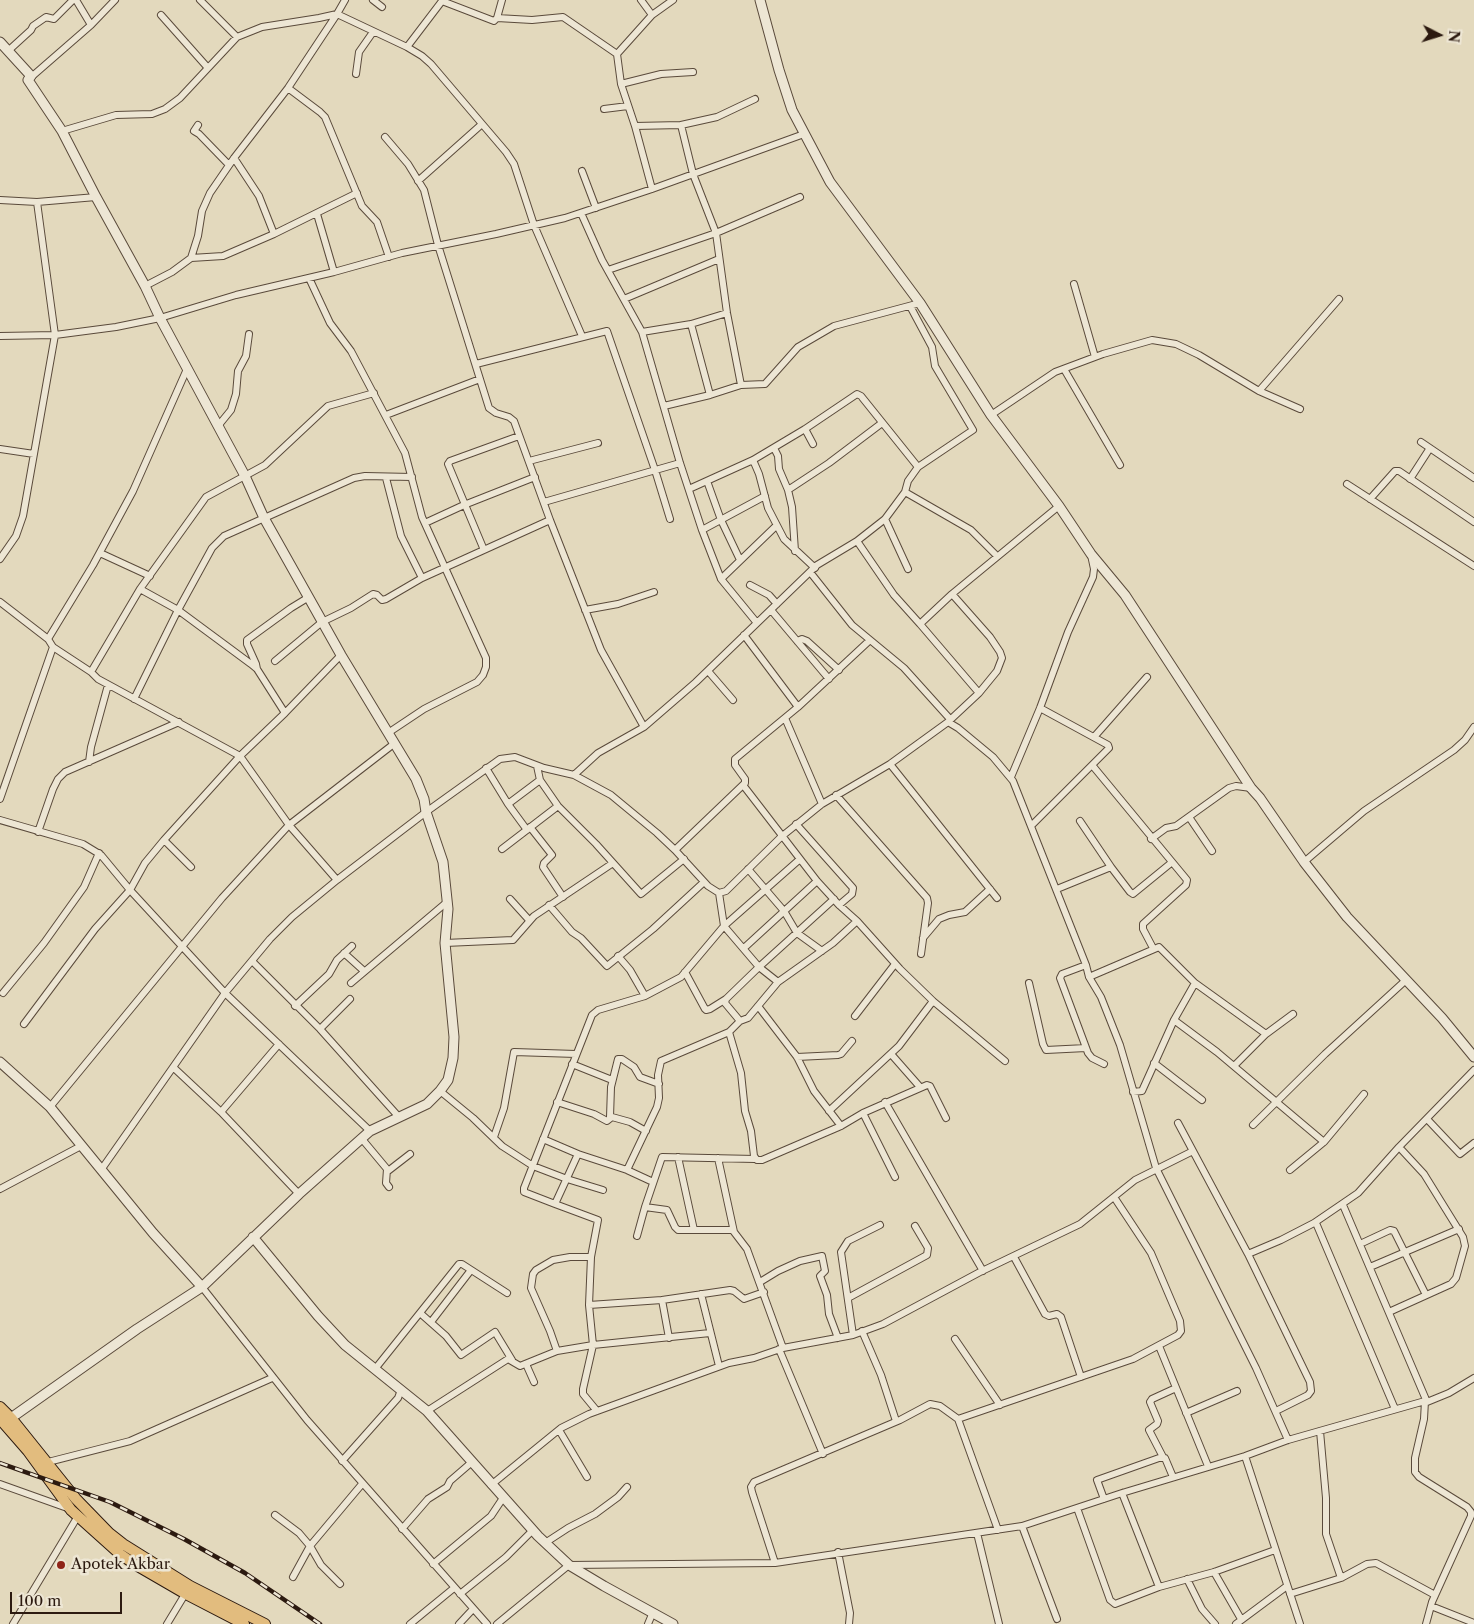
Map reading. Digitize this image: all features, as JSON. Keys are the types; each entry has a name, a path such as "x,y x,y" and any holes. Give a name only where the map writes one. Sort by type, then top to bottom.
{"main road":[{"path":"0,1407 12,1418 76,1499 110,1533 188,1590 244,1624"},
{"path":"0,1419 28,1451 75,1513 120,1554 136,1565 265,1624"}],"street":[{"path":"8,50 31,30 33,26 46,17 54,19 75,0 92,25"},
{"path":"28,80 92,25 115,0"},
{"path":"200,0 237,37"},
{"path":"191,258 206,201 234,158 288,88 345,0"},
{"path":"373,0 382,7"},
{"path":"407,47 441,2 445,0 492,21 495,21 497,18 532,20 563,16 617,54 621,84 635,126 652,189"},
{"path":"497,18 502,0"},
{"path":"641,0 652,16"},
{"path":"617,54 652,16 673,0"},
{"path":"760,0 792,110 830,182 920,303 991,415 1059,506 1091,554 1125,595 1251,788 1304,862 1347,918 1442,1018 1474,1057"},
{"path":"62,131 116,115 152,114 165,110 180,98 237,37 262,27 337,14 407,47 431,64 514,164 534,225 582,336"},
{"path":"161,15 208,68"},
{"path":"356,74 359,52 373,32"},
{"path":"0,42 31,76 28,80"},
{"path":"621,84 662,74 693,72"},
{"path":"12,1418 145,1324 202,1288 299,1194 370,1131 398,1116 427,1104 440,1091 451,1071 454,1037 445,943 447,902 443,862 426,812 424,799 416,780 395,742 340,655 310,597 264,518 245,476 62,131 28,80"},
{"path":"288,88 320,112 330,125 362,206 377,222 389,257"},
{"path":"635,126 681,125 717,117 755,99"},
{"path":"604,109 628,106"},
{"path":"418,181 482,124"},
{"path":"198,125 194,131 229,165"},
{"path":"681,125 693,174 716,233 727,313 741,385"},
{"path":"0,336 88,332 160,318 236,295 334,272 402,252 534,225 596,208 804,134"},
{"path":"385,137 408,164 424,190 438,245 489,408 496,413 510,416 514,421 600,650 644,728"},
{"path":"234,158 260,196 274,234"},
{"path":"582,171 596,208"},
{"path":"145,286 172,272 191,258 223,256 317,214 357,193"},
{"path":"608,270 716,233 800,197"},
{"path":"0,200 37,202 96,198"},
{"path":"0,559 16,536 22,516 55,335 37,202"},
{"path":"581,213 608,270 642,332 680,463 702,530 721,579 757,623"},
{"path":"317,214 334,272"},
{"path":"624,299 719,259"},
{"path":"309,278 330,323 351,351 406,453 425,523 483,650 486,667 483,675 477,682 424,708 388,733"},
{"path":"1074,284 1095,357"},
{"path":"1259,391 1339,299"},
{"path":"664,406 741,385 765,384 798,347 834,326 920,303"},
{"path":"574,775 598,753 644,728 708,671 812,570 857,541 884,518 905,492 908,482 918,467 973,430 935,366 932,347 910,306"},
{"path":"642,332 691,324 727,313"},
{"path":"691,324 710,395"},
{"path":"476,364 582,336 605,331 609,333 670,519"},
{"path":"218,426 231,410 236,394 238,371 246,356 249,334"},
{"path":"991,415 1055,372 1095,357 1152,340 1176,344 1199,355 1259,391 1300,409"},
{"path":"48,639 100,553 133,491 188,368"},
{"path":"1064,369 1120,465"},
{"path":"386,414 480,379"},
{"path":"91,672 140,589 206,497 272,459 328,406 374,393"},
{"path":"689,489 753,460 805,430 856,394 861,396 918,467"},
{"path":"788,490 882,423"},
{"path":"805,430 813,444"},
{"path":"484,550 448,466 448,462 519,436"},
{"path":"530,461 598,442"},
{"path":"1421,442 1474,478"},
{"path":"774,448 792,507 795,550"},
{"path":"1410,479 1430,448"},
{"path":"0,449 34,454"},
{"path":"753,460 760,474 765,496 776,526 784,539 812,570 849,621 904,668 949,720 993,757 1010,777 1032,825 1086,965 1088,976 1101,998 1120,1045 1156,1168 1276,1411 1288,1440"},
{"path":"544,502 680,463"},
{"path":"1370,499 1395,471 1400,472 1474,522"},
{"path":"134,698 178,610 216,542 224,536 354,478 365,476 412,478"},
{"path":"425,523 464,505 536,477"},
{"path":"386,478 402,536 422,578"},
{"path":"707,481 721,520 740,560"},
{"path":"1347,484 1474,566"},
{"path":"905,492 971,530 998,556"},
{"path":"702,530 765,496"},
{"path":"920,624 952,594 1059,506"},
{"path":"884,518 908,569"},
{"path":"275,661 322,622 351,608 373,594 383,600 422,578 550,520"},
{"path":"721,579 776,526"},
{"path":"857,541 894,595 980,693"},
{"path":"100,553 150,576"},
{"path":"1010,777 1040,708 1068,632 1093,577 1094,569 1091,554"},
{"path":"750,585 769,595 777,604"},
{"path":"140,589 178,610 257,669 285,713"},
{"path":"585,610 618,604 654,592"},
{"path":"101,1170 225,993 270,939 292,917 338,880 426,812 500,759 515,757 537,766 574,775 611,795 675,850 714,891 720,893 726,891 781,836 796,824 836,795 890,764 949,720 980,693 1001,665 1002,654 986,632 952,594"},
{"path":"257,669 247,640 291,608 310,597"},
{"path":"0,602 48,639 52,648 108,685 240,756 288,825 338,880"},
{"path":"771,610 829,679"},
{"path":"744,636 798,707"},
{"path":"797,641 802,639 807,641 839,670"},
{"path":"675,850 744,785 745,779 734,765 735,759 798,707 870,640"},
{"path":"0,799 52,648"},
{"path":"24,1024 95,929 130,890 145,863 164,840 240,756 285,713 340,655"},
{"path":"708,671 733,700"},
{"path":"1094,738 1147,678"},
{"path":"89,762 95,731 108,685"},
{"path":"1032,825 1109,748 1108,745 1040,708"},
{"path":"785,718 822,804"},
{"path":"38,832 58,778 65,772 179,722"},
{"path":"1304,862 1364,811 1454,750 1465,740 1474,727"},
{"path":"50,1107 222,898 288,825 395,742"},
{"path":"890,764 997,898"},
{"path":"1092,765 1187,882 1143,924 1143,928 1153,948"},
{"path":"537,766 540,780 558,806 640,893 643,894 684,859"},
{"path":"486,768 508,804 552,855 544,863 543,867 562,897"},
{"path":"508,804 540,780"},
{"path":"744,785 817,882 933,1001 1005,1061"},
{"path":"1151,839 1164,830 1176,826 1229,788 1236,786 1251,788"},
{"path":"836,795 924,893 928,903 921,954"},
{"path":"502,849 558,806"},
{"path":"1189,817 1212,851"},
{"path":"0,820 82,844 99,853 130,890 225,993 370,1131"},
{"path":"1080,821 1111,867 1133,894 1171,863"},
{"path":"796,824 853,888 852,894 839,905"},
{"path":"164,840 192,867"},
{"path":"3,993 44,943 84,887 99,853"},
{"path":"597,1412 583,1394 593,1346 589,1305 591,1257 598,1219 524,1192 524,1188 576,1054 595,1012 645,996 676,980 724,926 800,859"},
{"path":"445,943 510,941 516,938 529,920 613,863"},
{"path":"1057,889 1111,867"},
{"path":"748,869 784,911 797,932 822,951"},
{"path":"549,905 572,932 581,938 606,966 653,929 704,882"},
{"path":"744,948 817,882"},
{"path":"923,938 939,919 965,912 990,889"},
{"path":"720,893 724,926 758,967 778,982"},
{"path":"510,899 529,920"},
{"path":"685,972 706,1010 726,999 758,967 834,899"},
{"path":"351,983 447,902"},
{"path":"627,1170 657,1107 658,1075 661,1061 729,1032 740,1021 748,1018 778,982 833,943 857,921"},
{"path":"295,1006 329,974 337,960 352,946"},
{"path":"1088,976 1159,946 1195,983 1266,1034"},
{"path":"344,953 364,971"},
{"path":"618,956 630,970 645,996"},
{"path":"252,961 320,1029 398,1116"},
{"path":"854,1016 896,964"},
{"path":"1086,965 1059,976 1086,1048 1092,1058 1104,1064"},
{"path":"1253,1125 1406,980"},
{"path":"1029,983 1046,1050 1086,1048"},
{"path":"1133,1092 1142,1091 1174,1020 1195,983"},
{"path":"320,1029 350,999"},
{"path":"726,999 725,1003 740,1021"},
{"path":"829,1111 904,1041 933,1001"},
{"path":"758,1006 798,1056 814,1091 841,1126"},
{"path":"1234,1066 1266,1034 1293,1014"},
{"path":"1174,1020 1234,1066 1324,1142"},
{"path":"729,1032 741,1073 745,1111 751,1131 755,1159"},
{"path":"798,1056 838,1055 852,1041"},
{"path":"221,1112 279,1044"},
{"path":"494,1137 505,1102 514,1052 576,1054"},
{"path":"891,1054 920,1087"},
{"path":"558,1102 609,1121 612,1080 615,1063 618,1059 634,1067 640,1077 659,1084"},
{"path":"0,1062 50,1107 202,1288 272,1378 342,1461 487,1624"},
{"path":"1154,1063 1202,1100"},
{"path":"572,1064 612,1080"},
{"path":"174,1068 221,1112 299,1194"},
{"path":"1248,1254 1290,1236 1316,1222 1358,1194 1399,1147 1474,1070"},
{"path":"637,1236 662,1157 762,1160 841,1126 885,1102 927,1084 930,1086 946,1118"},
{"path":"440,1091 509,1151 533,1166 604,1190"},
{"path":"1290,1170 1324,1142 1364,1094"},
{"path":"885,1102 983,1271"},
{"path":"864,1113 895,1177"},
{"path":"610,1117 630,1122 646,1131"},
{"path":"1427,1119 1460,1154 1474,1143"},
{"path":"1178,1123 1248,1254 1311,1387 1311,1391 1308,1394 1276,1411"},
{"path":"362,1139 388,1171"},
{"path":"543,1139 578,1154 627,1170 653,1182"},
{"path":"0,1189 81,1146"},
{"path":"1389,1312 1451,1284 1456,1278 1465,1246 1465,1241 1424,1174 1399,1147"},
{"path":"491,1485 559,1430 597,1412 719,1366 781,1349 853,1335 883,1324 983,1271 1080,1224 1135,1180 1193,1151"},
{"path":"389,1187 386,1180 388,1171 410,1154"},
{"path":"555,1204 578,1154"},
{"path":"678,1156 694,1230"},
{"path":"718,1158 733,1230 747,1249 764,1292 781,1349 822,1454"},
{"path":"958,1419 1134,1359 1178,1335 1181,1326 1151,1252 1114,1197"},
{"path":"1343,1204 1426,1401 1415,1458 1415,1472 1419,1477 1467,1507 1471,1512 1471,1516 1435,1595 1426,1624"},
{"path":"645,1207 667,1210 676,1230 733,1230"},
{"path":"1316,1222 1395,1409"},
{"path":"853,1335 841,1252 848,1241 880,1225"},
{"path":"848,1298 927,1255 928,1248 915,1226"},
{"path":"1370,1267 1458,1229"},
{"path":"1360,1244 1392,1230 1406,1251 1426,1295"},
{"path":"254,1237 318,1316 346,1344 427,1411 491,1485 569,1565 673,1624"},
{"path":"760,1282 800,1261 822,1256 825,1271 820,1276 827,1295 829,1314 838,1338"},
{"path":"557,1351 531,1288 532,1274 553,1260 570,1257 591,1257"},
{"path":"1014,1257 1045,1314 1049,1316 1057,1314 1060,1317 1081,1377"},
{"path":"375,1369 458,1265 462,1264 507,1293"},
{"path":"431,1322 471,1270"},
{"path":"589,1305 662,1300 730,1290 744,1299 764,1292"},
{"path":"701,1294 719,1366"},
{"path":"662,1300 669,1338"},
{"path":"420,1313 446,1336 462,1355 495,1333 518,1366 557,1351 710,1332"},
{"path":"862,1331 896,1421"},
{"path":"955,1339 1000,1405"},
{"path":"1159,1346 1208,1466"},
{"path":"427,1411 507,1359 512,1360"},
{"path":"526,1364 534,1382"},
{"path":"48,1462 130,1441 272,1378"},
{"path":"497,1624 569,1565 775,1563 838,1552 1022,1526 1208,1466 1246,1456 1288,1440 1426,1401 1449,1393 1474,1378"},
{"path":"1173,1477 1166,1459 1163,1457 1149,1430 1158,1421 1150,1402 1152,1399 1176,1388"},
{"path":"342,1461 398,1398 401,1390"},
{"path":"1186,1413 1236,1391"},
{"path":"775,1563 751,1487 754,1482 822,1454 930,1404 940,1406 958,1419 998,1530"},
{"path":"559,1430 587,1477"},
{"path":"1320,1431 1326,1498 1326,1534 1341,1578"},
{"path":"1246,1456 1300,1624"},
{"path":"1104,1499 1097,1480 1163,1457"},
{"path":"402,1529 428,1499 447,1488 450,1481 472,1462"},
{"path":"0,1484 75,1513 13,1624"},
{"path":"293,1577 310,1546 362,1484"},
{"path":"546,1543 568,1528 595,1514 627,1488"},
{"path":"1122,1493 1158,1587"},
{"path":"433,1564 491,1516 503,1498"},
{"path":"1076,1508 1112,1603 1119,1604 1158,1587 1214,1572 1275,1550"},
{"path":"275,1515 299,1534 310,1546 321,1565 340,1584"},
{"path":"1022,1526 1057,1619"},
{"path":"460,1594 506,1557 533,1530"},
{"path":"977,1533 999,1624"},
{"path":"838,1552 849,1606 849,1624"},
{"path":"1290,1594 1341,1578 1367,1564 1376,1563 1435,1595"},
{"path":"1214,1572 1241,1619"},
{"path":"1187,1579 1202,1609 1215,1624"},
{"path":"1236,1624 1287,1586"},
{"path":"410,1624 454,1588"},
{"path":"167,1624 188,1590"},
{"path":"1431,1606 1474,1624"},
{"path":"460,1624 473,1609"},
{"path":"648,1624 653,1612"}],"railway":[{"path":"0,1463 110,1502 184,1539 245,1573 320,1624"}],"place":[{"name":"Apotek Akbar","path":"61,1565"}]}
